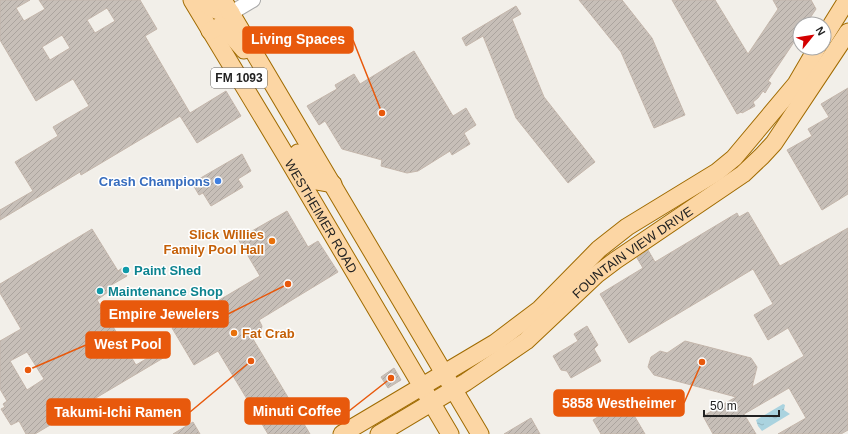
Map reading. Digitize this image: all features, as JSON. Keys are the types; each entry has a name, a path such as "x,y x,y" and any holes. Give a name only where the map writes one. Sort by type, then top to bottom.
{"main road":[{"name":"WESTHEIMER ROAD","path":"192,0 280,145 450,434"},
{"path":"201,0 223,14 227,7"},
{"path":"832,24 847,0"},
{"name":"WESTHEIMER ROAD","path":"227,7 480,434"},
{"path":"210,31 220,26 224,27 270,80"},
{"name":"FOUNTAIN VIEW DRIVE","path":"342,434 495,342 540,309 585,262 627,227 722,178 743,174 774,143 848,32"},
{"name":"FOUNTAIN VIEW DRIVE","path":"379,434 453,390 526,341 596,275 722,178 734,158 796,84 812,56"},
{"path":"280,145 295,150 316,181 333,184"},
{"path":"311,200 320,195 324,195 328,198 354,241 375,256"},
{"path":"585,262 596,275"},
{"path":"571,276 582,289"}],"street":[{"path":"227,7 254,0"}],"water":[{"path":"783,404 785,405 784,410 790,414 762,431 756,420"}],"building":[{"path":"0,0 30,0 16,8 24,21 45,9 39,0 140,0 157,29 145,36 190,113 226,91 241,116 197,143 180,116 81,175 80,172 0,220 0,210 33,191 15,162 58,136 53,127 89,106 73,79 36,101 0,40","holes":["107,8 115,21 95,33 87,20","62,35 70,48 50,60 42,47"]},
{"path":"579,0 622,0 652,38 685,115 654,128 621,52"},
{"path":"672,0 715,0 748,54 778,9 773,0 811,0 816,9 811,16 792,16 792,45 768,81 771,83 765,93 763,91 753,102 755,106 737,114"},
{"path":"516,6 521,14 512,19 544,97 595,162 568,183 516,118 483,36 466,46 462,38"},
{"path":"414,51 453,116 466,108 476,125 464,133 470,144 452,155 450,151 418,171 407,173 381,166 382,160 342,149 325,121 319,125 307,106 337,89 335,85 354,74 360,84"},
{"path":"848,88 848,194 822,210 787,150 812,136 808,129 829,117 821,104"},
{"name":"Crash Champions","path":"242,154 251,171 238,179 243,187 211,206 203,193 199,195 192,183"},
{"path":"287,211 308,247 318,241 338,272 259,320 262,326 260,336 253,339 310,434 268,434 218,351 194,365 172,328 260,276 238,239"},
{"path":"748,212 780,266 848,228 848,430 841,434 778,434 806,418 789,388 744,414 756,434 713,434 703,416 736,397 654,375 648,367 651,357 660,351 667,353 685,341 751,358 757,367 752,387 804,356 788,328 768,340 754,315 773,304 753,269 629,343 600,294 643,268 637,258 648,250 655,262 737,213 739,217"},
{"path":"92,229 118,271 122,268 127,276 106,288 108,292 97,300 136,365 166,347 170,354 35,434 26,434 19,421 11,425 1,409 5,407 3,404 7,401 0,389 0,341 21,329 0,293 0,284","holes":["27,352 44,379 27,390 10,361"]},
{"path":"587,326 598,345 594,349 601,361 571,378 567,371 561,370 553,356 578,341 574,334"},
{"path":"394,368 401,380 388,388 381,377"},
{"path":"625,400 645,434 601,434 593,420"},
{"path":"531,418 540,434 504,434"},
{"path":"193,422 200,434 173,434"}],"place":[{"name":"Living Spaces","path":"382,113"},
{"name":"Crash Champions","path":"218,181"},
{"name":"Slick Willies Family Pool Hall","path":"272,241"},
{"name":"Paint Shed","path":"126,270"},
{"name":"Empire Jewelers","path":"288,284"},
{"name":"Maintenance Shop","path":"100,291"},
{"name":"Fat Crab","path":"234,333"},
{"name":"Takumi-Ichi Ramen","path":"251,361"},
{"name":"5858 Westheimer","path":"702,362"},
{"name":"West Pool","path":"28,370"},
{"name":"Minuti Coffee","path":"391,378"}]}
